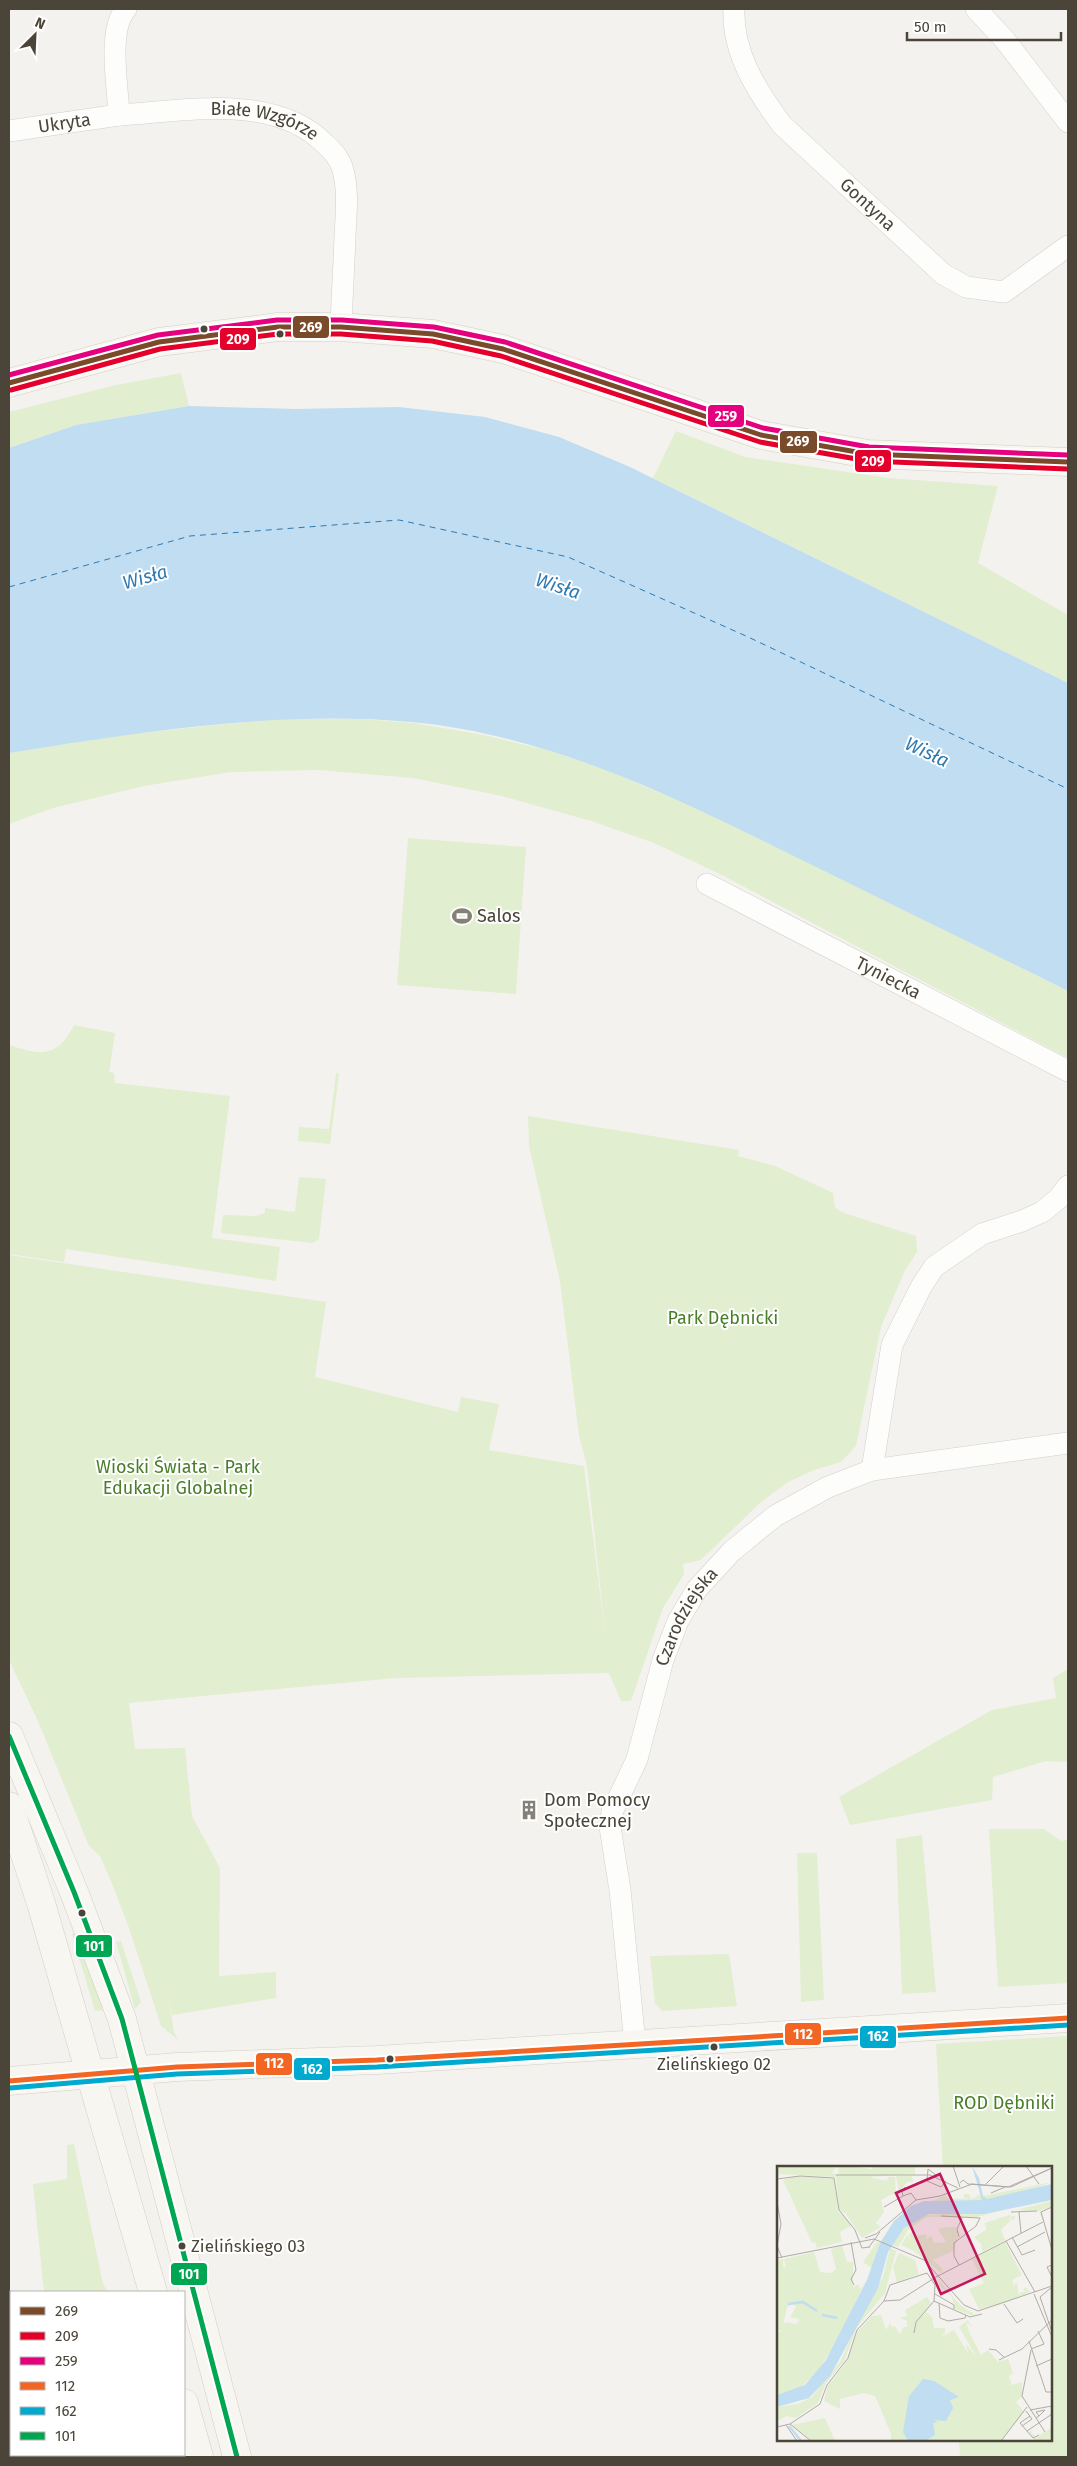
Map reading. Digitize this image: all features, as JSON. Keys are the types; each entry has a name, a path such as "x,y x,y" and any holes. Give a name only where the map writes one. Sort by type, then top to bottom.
{"street":[{"path":"119,114 115,36 121,14 126,9"},
{"name":"Gontyna","path":"734,9 737,42 747,71 782,125 943,274 966,287 1004,292 1068,246"},
{"path":"976,9 1004,39 1068,122"},
{"name":"Białe Wzgórze","path":"119,114 229,109 261,112 289,119 311,130 331,150 342,167 346,198 341,327"},
{"name":"Ukryta","path":"9,131 119,114"},
{"path":"9,383 159,342 278,327 341,327 432,334 503,349 761,435 868,454 1068,462"},
{"name":"Tyniecka","path":"707,884 1068,1071"},
{"path":"872,1470 892,1345 921,1287 934,1267 982,1234 1022,1221 1042,1212 1058,1199 1068,1186"},
{"name":"Czarodziejska","path":"635,2044 620,1890 610,1827 612,1812 637,1759 663,1660 678,1621 697,1589 732,1551 775,1516 828,1487 872,1470 1068,1443"},
{"path":"9,1736 105,1970 122,2019 237,2457"},
{"path":"9,1806 38,1894 153,2291"},
{"path":"9,2081 135,2070 377,2060 1068,2018"},
{"path":"185,2407 199,2457"}],"green space":[{"path":"181,373 189,406 76,425 9,448 9,412 116,385"},
{"path":"676,431 745,457 888,478 998,486 978,563 1068,615 1068,683 653,478"},
{"path":"274,719 360,719 414,723 484,735 547,750 604,769 703,811 1068,991 1068,1058 722,875 654,843 591,821 502,796 413,778 319,770 231,772 144,786 53,808 9,824 9,753 130,734"},
{"name":"Salos","path":"408,838 526,847 516,994 397,985"},
{"path":"74,1025 115,1033 109,1072 114,1073 115,1083 230,1096 212,1238 280,1247 276,1281 66,1249 64,1262 9,1254 9,1045 30,1051 47,1052 61,1044"},
{"path":"336,1073 339,1074 330,1144 298,1141 299,1127 329,1129"},
{"path":"528,1116 739,1150 738,1156 775,1166 833,1193 835,1208 844,1213 916,1236 917,1252 905,1270 881,1327 856,1446 841,1462 814,1470 788,1482 761,1502 701,1560 683,1564 684,1574 663,1608 631,1701 621,1701 609,1673 396,1678 129,1703 135,1749 185,1748 192,1816 220,1868 219,1976 276,1972 276,1998 172,2015 167,1986 174,2032 178,2040 161,2026 129,1928 113,1886 100,1856 89,1846 38,1721 9,1660 9,1255 326,1302 315,1377 458,1412 461,1397 499,1404 489,1450 584,1466 606,1640 587,1466 579,1436 560,1281 529,1146"},
{"path":"299,1177 326,1179 319,1239 313,1243 221,1233 223,1215 255,1216 265,1213 265,1208 295,1212"},
{"path":"1068,1669 1068,1762 1046,1761 993,1777 992,1800 850,1825 839,1797 992,1710 1056,1698 1053,1678"},
{"path":"989,1829 1044,1829 1061,1841 1068,1839 1068,1983 998,1987"},
{"path":"922,1835 936,1992 902,1994 896,1839"},
{"path":"797,1853 817,1853 824,2000 801,2002"},
{"path":"77,1932 107,2010 95,2011 72,1934"},
{"path":"121,1941 141,2002 135,2009 116,1942"},
{"path":"729,1954 737,2006 662,2011 655,2003 650,1956"},
{"name":"ROD Dębniki","path":"1068,2036 1068,2457 960,2457 959,2441 1052,2441 1052,2166 943,2166 936,2044"},
{"path":"74,2144 103,2284 107,2291 44,2291 33,2184 67,2179 67,2145"}],"water":[{"name":"Wisła","path":"189,406 295,409 399,407 485,417 559,437 630,467 1068,683 1068,991 759,839 663,794 565,756 515,741 463,729 411,722 360,719 260,721 159,731 9,753 9,448 76,425"}],"ferry route":[{"path":"9,587 190,536 399,520 568,557 746,636 1068,789"}],"transit line":[{"name":"259","path":"9,375 158,335 277,320 342,320 434,327 505,342 763,428 869,447 1068,455"},
{"name":"269","path":"9,383 159,342 278,327 341,327 433,334 503,349 761,435 868,454 1068,462"},
{"name":"209","path":"11,390 160,349 278,334 341,334 432,341 501,356 760,442 868,461 1068,469"},
{"name":"101","path":"9,1736 74,1892 122,2019 237,2457"},
{"name":"112","path":"9,2081 177,2067 377,2060 1068,2018"},
{"name":"162","path":"10,2088 177,2074 377,2067 1068,2025"}],"place":[{"name":"Salos","path":"462,916"},
{"name":"Dom Pomocy Społecznej","path":"529,1810"},
{"name":"Zielińskiego 02","path":"714,2047"},
{"name":"Zielińskiego 03","path":"182,2246"}],"park label":[{"name":"Park Dębnicki","path":"723,1318"},
{"name":"Wioski Świata - Park Edukacji Globalnej","path":"178,1477"}]}
